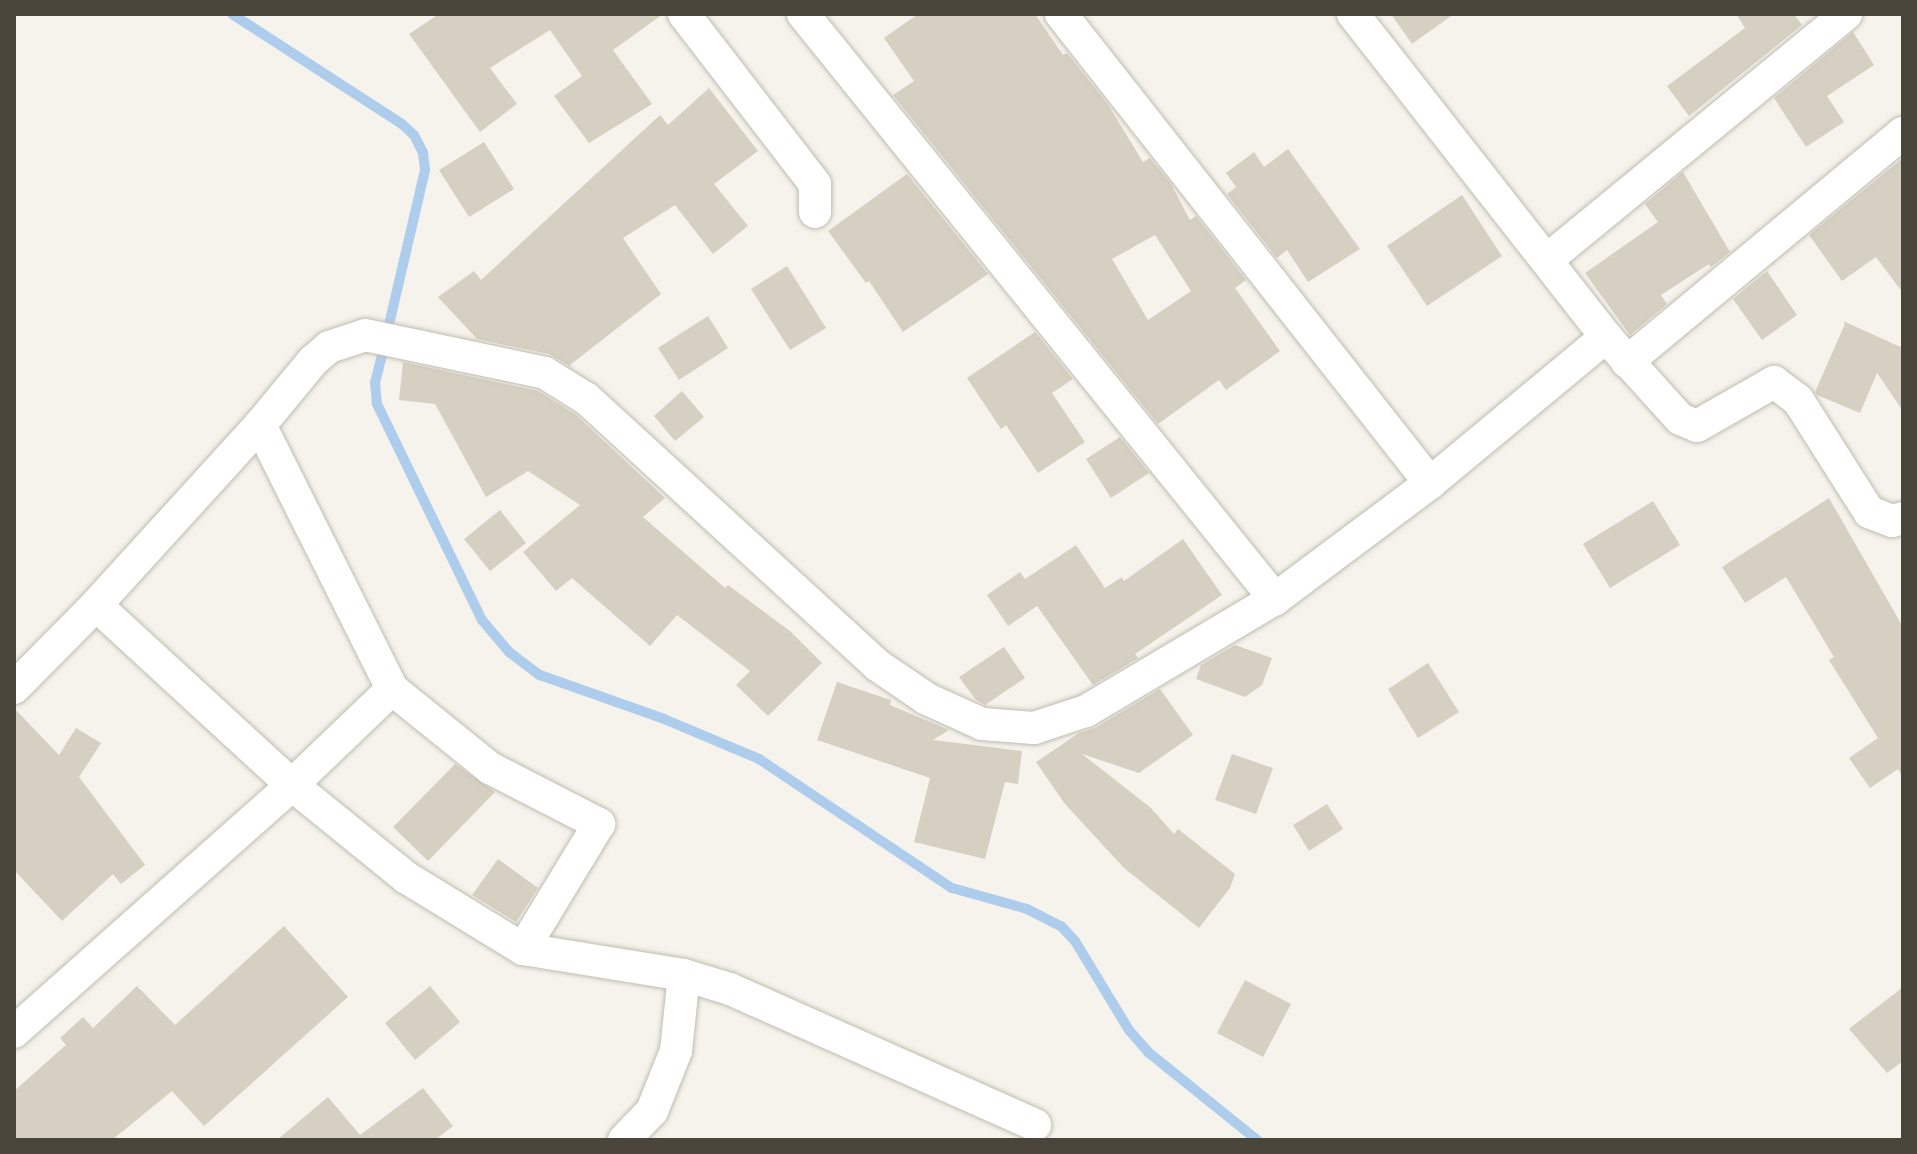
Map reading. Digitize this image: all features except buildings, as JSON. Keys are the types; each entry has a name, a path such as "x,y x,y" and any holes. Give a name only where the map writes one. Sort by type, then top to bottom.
{"street":[{"path":"684,14 815,184 815,212"},
{"path":"803,14 1275,599"},
{"path":"1061,14 1430,483"},
{"path":"1353,14 1548,259 1606,337 1680,419 1697,426 1774,382 1798,400 1869,512 1892,521 1903,518"},
{"path":"1548,259 1846,14"},
{"path":"1627,362 1903,133"},
{"path":"14,688 96,605 260,425 313,361 329,347 365,335 545,373 587,399 877,665 927,699 982,724 1034,728 1086,711 1275,599 1430,483 1606,337"},
{"path":"260,425 392,689 490,768 599,824 523,949"},
{"path":"96,605 292,785 407,878 523,949 684,975 759,1001 1035,1125"},
{"path":"14,1032 292,785 392,689"},
{"path":"624,1140 652,1111 676,1051 684,975"}],"waterway":[{"path":"232,14 402,124 414,135 423,153 425,170 390,321"},
{"path":"383,351 375,382 377,404 482,620 509,652 540,675 664,719 759,759 952,888 1027,909 1061,926 1075,941 1129,1030 1148,1052 1257,1140"}]}
